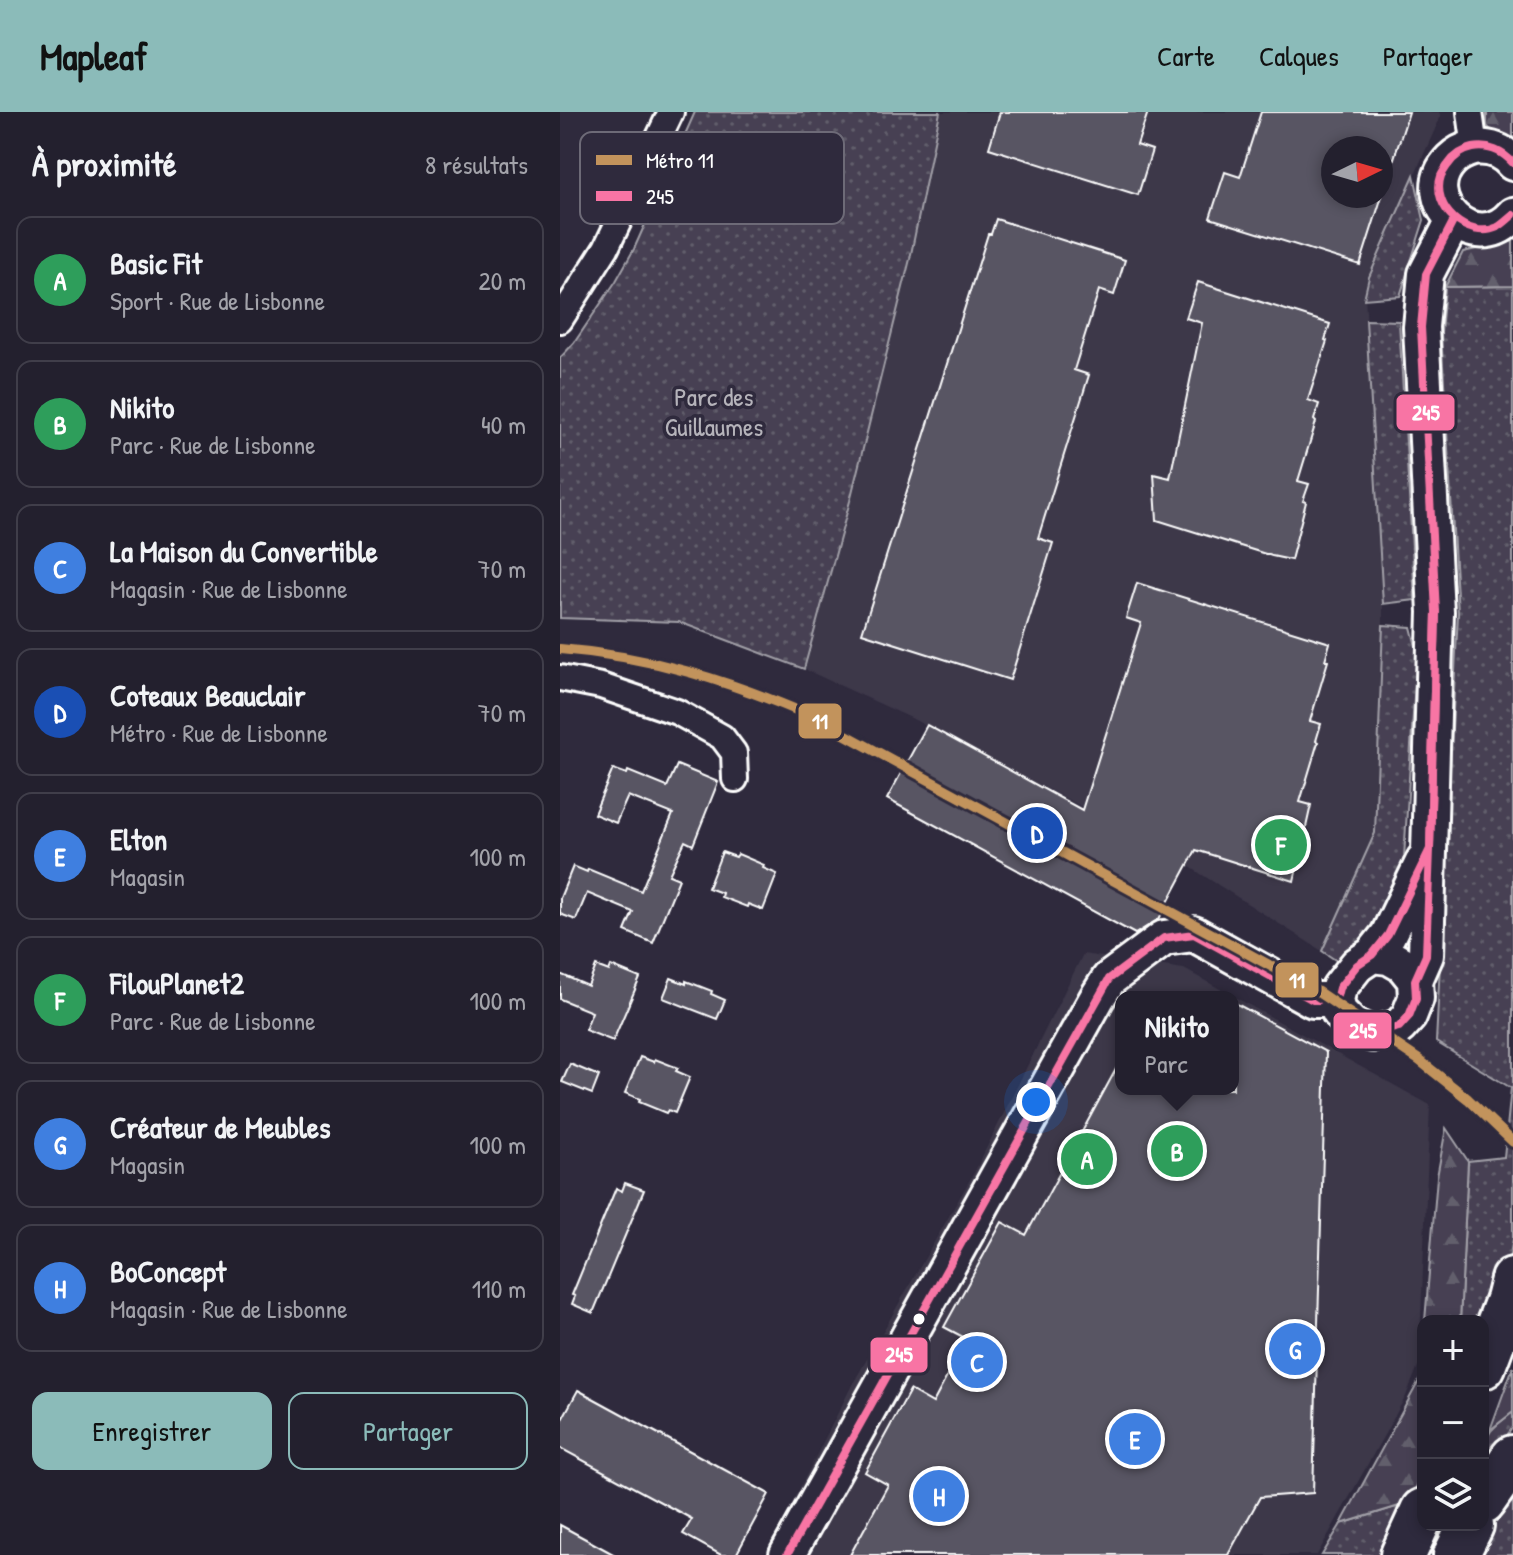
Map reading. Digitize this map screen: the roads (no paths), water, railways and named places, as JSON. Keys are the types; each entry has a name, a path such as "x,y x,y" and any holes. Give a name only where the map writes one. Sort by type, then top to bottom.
{"highway":[{"path":"1489,1350 1513,1280"},
{"path":"1489,1492 1513,1458"},
{"path":"1403,1555 1417,1524"},
{"path":"1456,1555 1468,1531"}],"street":[{"path":"661,132 671,112"},
{"path":"1470,112 1475,148"},
{"path":"1513,163 1498,151 1487,148 1464,151 1446,166 1440,189 1446,212 1464,227 1487,230 1498,227 1513,215"},
{"path":"1430,849 1388,935 1339,988 1336,1000 1339,1012 1352,1025 1364,1031 1373,1034 1399,1027 1409,1016 1416,998 1415,980 1426,955 1430,849 1436,612 1421,327 1426,274 1454,220"},
{"path":"560,320 606,248 617,224"},
{"path":"560,678 601,686 677,712 722,737 734,753 735,779"},
{"path":"787,1555 1109,979 1164,938 1194,934 1313,1000 1336,1000"},
{"path":"1372,955 1389,957 1403,965 1415,980"}],"metro line":[{"name":"11","path":"560,649 594,652 690,672 813,717 1315,990 1419,1060 1468,1099 1513,1142"}],"place":[{"name":"Coteaux Beauclair","path":"1037,833"},
{"name":"FilouPlanet2","path":"1281,845"},
{"name":"Nikito","path":"1177,1151"},
{"name":"Basic Fit","path":"1087,1159"},
{"name":"Créateur de Meubles","path":"1295,1349"},
{"name":"La Maison du Convertible","path":"977,1362"},
{"name":"Elton","path":"1135,1439"},
{"name":"BoConcept","path":"939,1496"}],"park label":[{"name":"Parc des Guillaumes","path":"714,411"}]}
